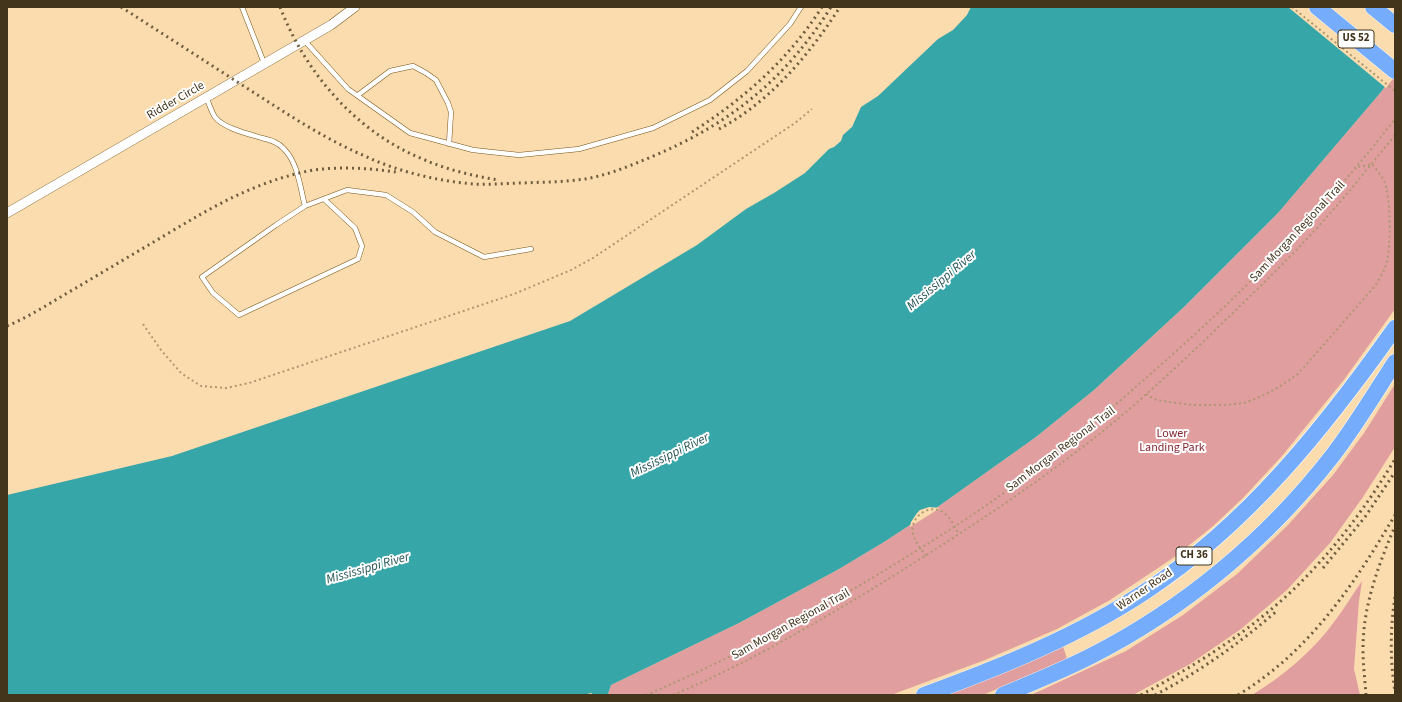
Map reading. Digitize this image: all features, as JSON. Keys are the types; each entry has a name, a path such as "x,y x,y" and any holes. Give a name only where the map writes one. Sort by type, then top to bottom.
{"highway":[{"name":"US 52","path":"1317,7 1395,71"},
{"name":"US 52","path":"1373,7 1395,25"},
{"name":"Warner Road","path":"924,695 1016,659 1090,624 1146,591 1205,547 1243,513 1283,470 1347,393 1395,328"},
{"name":"CH 36","path":"1003,695 1068,667 1129,635 1197,590 1226,567 1280,517 1318,474 1348,434 1395,362"}],"street":[{"name":"Ridder Circle","path":"7,213 331,25 355,7"}],"lane":[{"path":"242,7 264,63"},
{"path":"304,40 348,89 410,133 473,150 519,155 579,149 653,128 710,100 746,71 790,24 801,7"},
{"path":"358,95 390,70 413,66 426,72 436,80 451,112 449,144"},
{"path":"206,97 214,115 219,121 233,128 275,142 285,150 294,164 305,206"},
{"path":"324,199 355,228 362,246 358,258 239,315 213,293 202,277 305,206 347,190 386,195 413,212 435,232 484,257 531,249"}],"path":[{"path":"1292,7 1395,91"},
{"path":"143,324 161,350 181,373 201,386 226,388 250,383 514,294 571,270 593,258 782,132 812,109"},
{"path":"646,695 720,662 843,596 954,527 1008,490 1048,460 1125,397 1184,345 1252,280 1321,207 1395,118"},
{"name":"Sam Morgan Regional Trail","path":"673,695 736,667 822,619 926,556 1027,489 1085,445 1146,394 1221,325 1288,259 1336,206 1395,135"},
{"path":"1146,394 1154,399 1178,404 1224,405 1244,403 1279,388 1298,374 1375,286 1382,275 1387,260 1389,237 1389,199 1384,182 1372,164 1354,168"},
{"path":"926,556 913,535 913,527 916,518 922,512 938,510 946,514 959,534"}],"green space":[{"name":"Lower Landing Park","path":"1395,73 1395,309 1343,381 1282,456 1243,498 1212,527 1173,558 1110,600 1057,629 985,660 891,695 606,695 608,694 611,685 739,623 839,569 884,542 939,506 1036,437 1094,390 1184,307 1278,213 1381,92"},
{"path":"1395,384 1395,447 1363,497 1330,543 1287,590 1241,629 1190,664 1133,695 1031,695 1126,651 1183,615 1237,574 1288,525 1333,475 1364,433"},
{"path":"1362,581 1354,669 1360,695 1252,695 1275,680 1317,643 1338,617"},
{"path":"1063,646 1067,659 983,695 946,695"}],"water":[{"name":"Mississippi River","path":"971,7 1395,7 1395,73 1381,92 1278,213 1184,307 1094,390 1036,437 939,506 884,542 839,569 739,623 611,685 608,694 7,695 7,495 172,456 570,321 697,245 746,209 805,173 829,149 841,141 843,135 852,127 861,107 878,96 938,39 953,30 967,15"}],"pier":[{"path":"1288,7 1395,7 1395,76 1386,88"},
{"path":"929,507 940,508 910,527 911,522 917,513 920,510"}],"railway":[{"path":"121,7 296,120 324,136 392,167 433,178 474,184 562,181 594,177 627,167 680,144 731,114 775,78 795,57 831,7"},
{"path":"280,7 291,32 319,78 356,117 377,134 400,148 443,167 480,177 498,180"},
{"path":"692,132 730,106 764,77 795,44 822,7"},
{"path":"719,129 738,118 755,105 787,76 802,60 840,7"},
{"path":"7,326 25,318 201,214 234,196 269,182 308,171 330,168 374,169 396,172"},
{"path":"1141,695 1182,672 1221,647 1259,619 1295,588 1349,527 1373,494 1395,459"},
{"path":"1323,568 1365,517 1395,472"},
{"path":"1238,695 1264,678 1287,658 1328,615 1363,567 1395,515"},
{"path":"1366,695 1363,649 1366,617 1377,571 1395,526"},
{"path":"1395,597 1391,644 1395,692"},
{"path":"1155,695 1187,677 1219,656 1278,610"}]}
